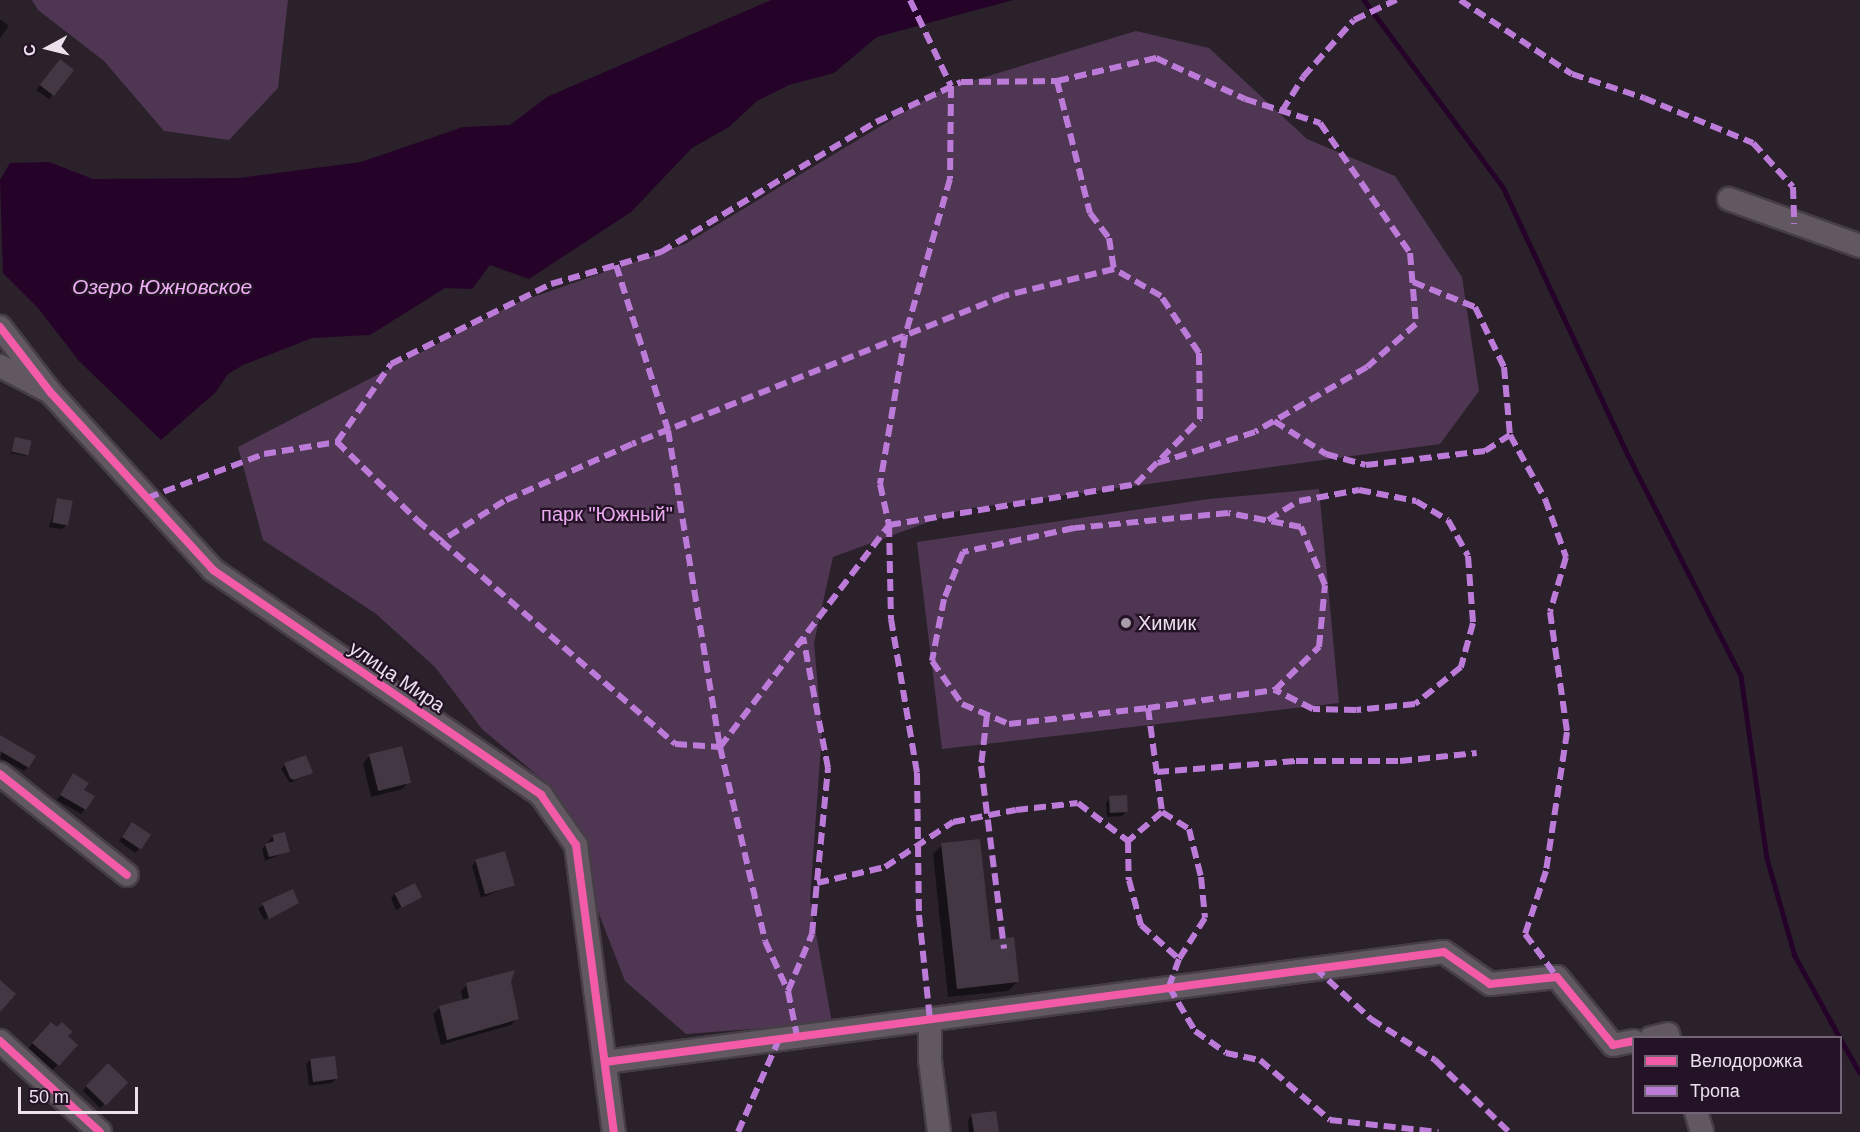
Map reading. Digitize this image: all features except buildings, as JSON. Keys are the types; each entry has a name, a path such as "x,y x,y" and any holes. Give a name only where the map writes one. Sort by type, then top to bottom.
{"street":[{"path":"1728,199 1860,246"},
{"name":"улица Мира","path":"0,327 51,393 213,570 541,795 576,844 615,1132"},
{"path":"0,366 51,393"},
{"path":"0,774 127,875"},
{"path":"605,1062 1444,952 1490,984 1557,978 1613,1045 1632,1041"},
{"path":"930,1019 930,1060 939,1132"},
{"path":"0,1041 100,1132"},
{"path":"1696,1114 1702,1132"}],"green space":[{"path":"32,0 288,0 278,88 229,140 164,131 104,61 38,10"},
{"name":"парк \"Южный\"","path":"1136,31 1209,48 1307,139 1395,176 1462,277 1479,391 1440,444 964,509 833,557 814,643 822,732 810,900 832,1023 686,1034 625,981 549,785 482,729 435,667 375,613 263,540 238,447 516,303 685,244 939,91"},
{"path":"1319,489 1339,703 942,749 917,542 1209,499"}],"water":[{"name":"Озеро Южновское","path":"771,0 1013,0 877,37 834,73 789,85 757,101 729,127 692,148 631,212 529,279 490,265 472,289 445,288 370,335 312,338 243,365 228,374 216,392 161,440 79,361 38,308 3,273 0,180 10,163 49,162 93,179 239,178 361,162 463,127 510,125 547,97"}],"waterway":[{"path":"1364,0 1503,187 1628,455 1741,676 1767,858 1795,956 1839,1036"},
{"path":"1842,1042 1860,1073"}],"marked path":[{"path":"910,0 951,86 950,179 905,336 880,484 889,525 891,619 917,773 919,915 930,1019"},
{"path":"1282,111 1303,77 1354,20 1396,0"},
{"path":"1460,0 1572,74 1644,98 1753,143 1793,187 1794,224"},
{"path":"337,442 391,364 551,284 661,252 876,122 961,82 1057,81 1156,58 1245,99 1320,123 1410,253 1416,324 1367,367 1255,432 1158,463"},
{"path":"1057,81 1090,213 1109,238 1114,269"},
{"path":"616,265 668,430 720,747 765,941 788,991 812,934 828,768 803,637"},
{"path":"147,498 264,454 337,442 417,520 441,541 675,744 720,747 889,525 1136,484 1200,419 1199,353 1161,296 1114,269 1004,296 632,444 504,501 441,541"},
{"path":"1413,282 1475,307 1504,367 1510,435 1545,499 1566,557 1550,612 1567,732 1546,871 1525,934 1557,977"},
{"path":"1274,421 1326,454 1366,465 1485,451 1510,435"},
{"path":"1268,520 1299,501 1359,490 1416,501 1448,520 1468,556 1473,623 1461,667 1415,704 1356,710 1313,709 1275,690"},
{"path":"1148,708 1275,690 1319,647 1325,585 1301,527 1228,513 1074,528 963,552 944,599 932,661 962,704 1009,724 1148,708 1162,812 1128,841 1129,880 1141,925 1179,959 1169,987 1195,1031 1226,1053 1260,1060 1330,1120 1438,1132"},
{"path":"987,715 981,766 1004,949"},
{"path":"1157,772 1296,761 1400,761 1477,753"},
{"path":"817,883 885,867 953,822 1016,810 1078,803 1128,841"},
{"path":"1162,812 1189,829 1201,877 1205,918 1179,959"},
{"path":"1315,968 1371,1019 1435,1060 1509,1132"},
{"path":"788,991 797,1036"},
{"path":"738,1132 779,1039"}],"cycle path":[{"path":"0,327 51,393 213,570 541,795 576,845 614,1132"},
{"path":"0,774 127,875"},
{"path":"605,1062 1444,952 1490,984 1557,977 1613,1045 1632,1041"},
{"path":"0,1041 100,1132"}],"place":[{"name":"Химик","path":"1126,623"}]}
